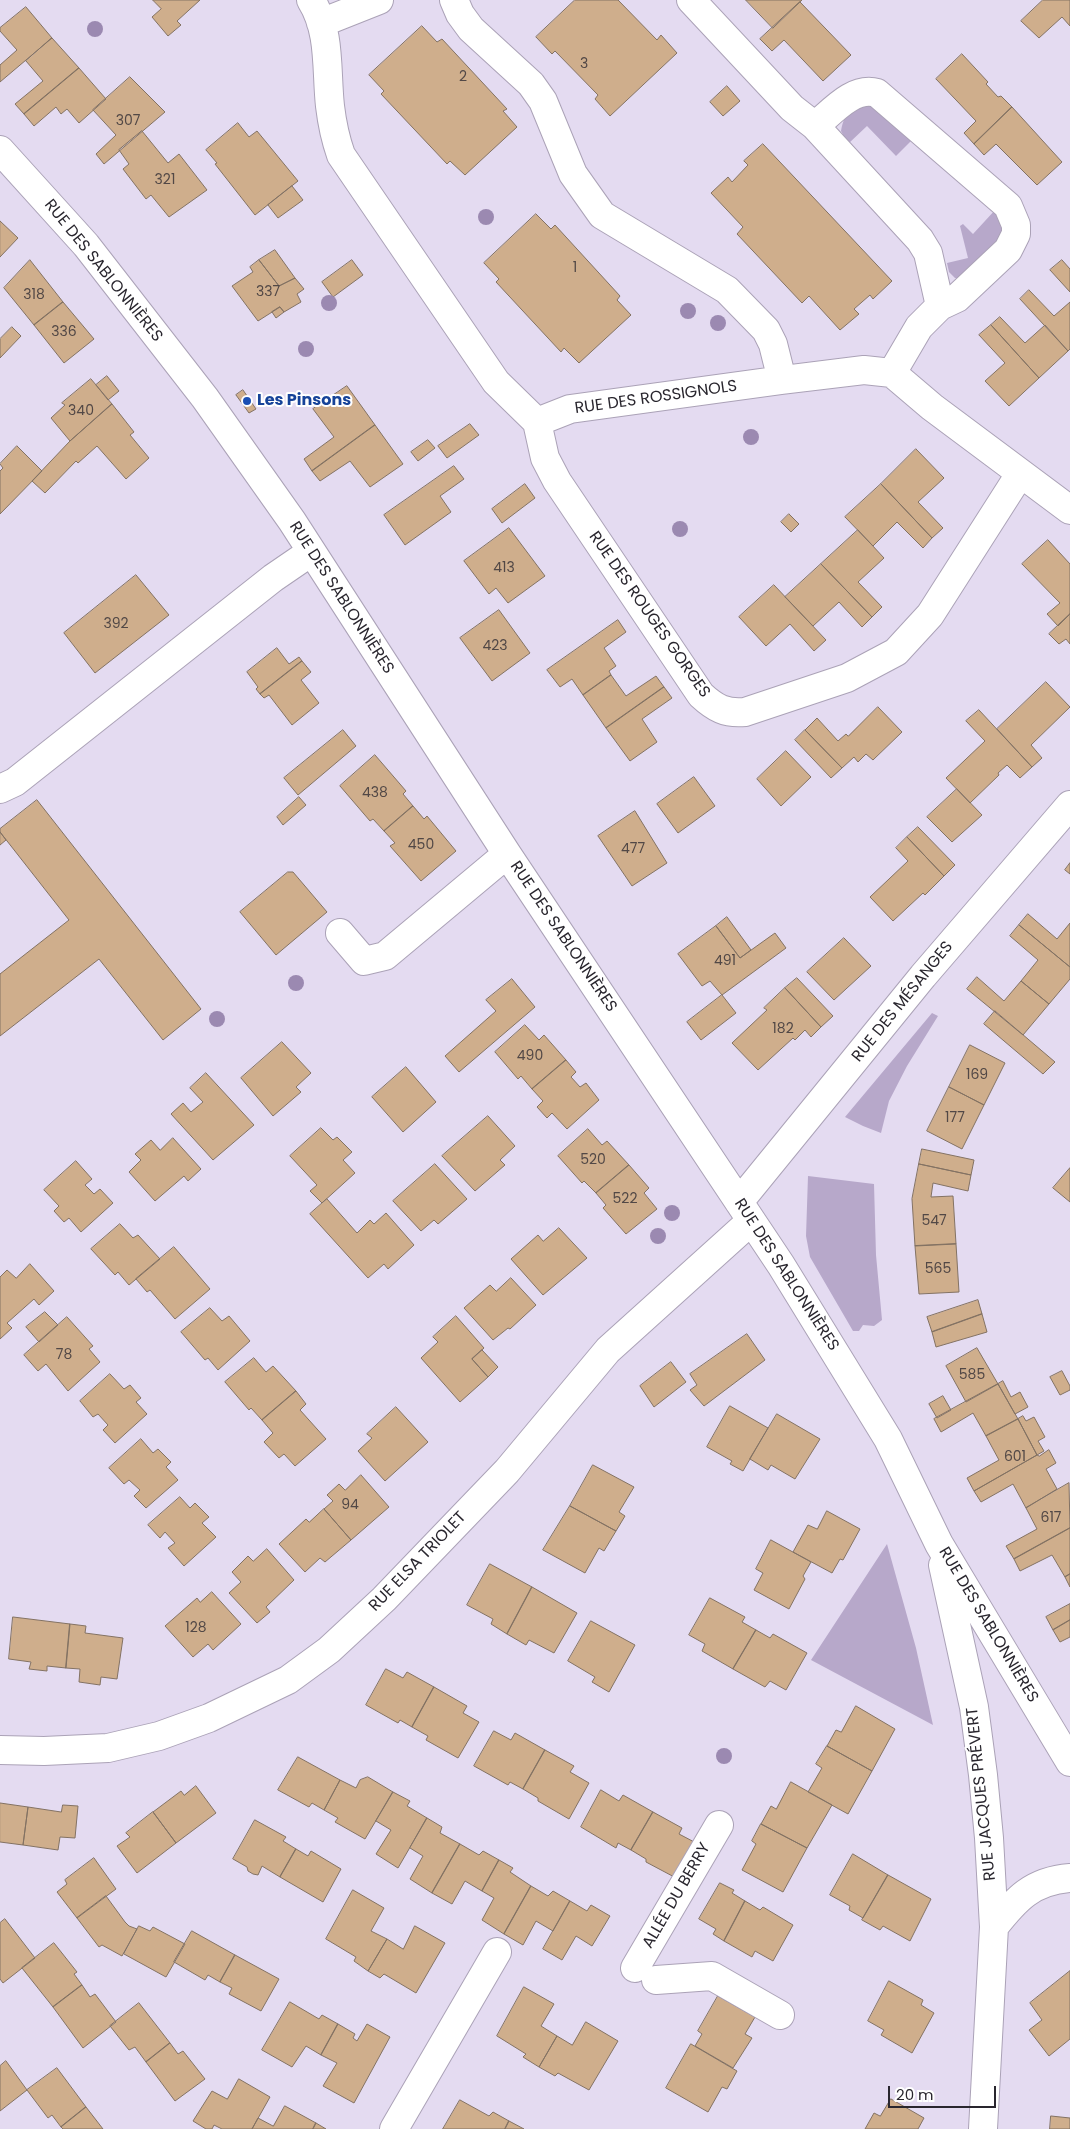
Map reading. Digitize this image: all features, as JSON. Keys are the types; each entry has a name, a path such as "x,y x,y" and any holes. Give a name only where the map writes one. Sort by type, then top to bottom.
{"street":[{"path":"379,0 316,11 326,40 334,136 341,154 496,382 537,422"},
{"path":"454,0 460,14 471,29 535,89 550,118 573,174 602,215 727,290 766,330 773,344 782,380"},
{"path":"691,0 792,108 815,126 920,240 928,253 940,306"},
{"path":"815,126 856,93 868,90 877,93 1008,206 1016,225 1016,234 1008,250 957,298 940,306 919,327 892,373 932,407 1070,510"},
{"name":"RUE DES SABLONNIÈRES","path":"0,150 86,245 200,390 311,552 507,854 781,1265 888,1439 939,1544 1070,1762"},
{"name":"RUE DES ROSSIGNOLS","path":"537,422 570,409 864,370 892,373"},
{"name":"RUE DES ROUGES GORGES","path":"537,422 545,458 557,481 702,695 723,712 745,712 847,678 896,652 930,615 1020,474"},
{"path":"0,790 15,782 273,578 311,552"},
{"name":"RUE DES MÉSANGES","path":"745,1211 923,976 1070,805"},
{"path":"340,933 364,960 385,956 507,854"},
{"name":"RUE ELSA TRIOLET","path":"0,1750 44,1751 108,1748 159,1736 209,1718 288,1680 329,1650 384,1599 507,1471 608,1350 745,1211"},
{"name":"RUE JACQUES PRÉVERT","path":"939,1544 974,1707 988,1829 994,1927 983,2129"},
{"name":"ALLÉE DU BERRY","path":"719,1825 646,1974 712,1976 780,2014"},
{"path":"994,1927 1011,1906 1027,1891 1054,1879 1070,1878"},
{"path":"394,2129 497,1952"}],"shaded area":[{"path":"870,103 915,137 896,156 867,126 848,144 841,131 847,114 850,111"},
{"path":"996,209 1003,216 1005,237 964,278 955,278 949,272 947,263 968,258 960,226 963,224 973,234"},
{"path":"932,1013 938,1016 907,1066 889,1101 881,1133 845,1117"},
{"path":"808,1176 874,1184 876,1255 882,1320 874,1326 863,1325 859,1331 853,1331 810,1257 806,1236"},
{"path":"887,1544 916,1648 933,1725 811,1660"}],"building":[{"path":"153,0 200,0 177,21 181,25 168,36 152,17 161,9"},
{"path":"575,0 618,0 657,40 661,35 677,53 610,116 595,99 598,95 555,51 552,54 536,37"},
{"path":"746,0 802,0 773,28"},
{"path":"1043,0 1070,0 1070,26 1062,17 1039,38 1021,21"},
{"path":"800,2 851,55 823,81 784,40 772,51 760,39"},
{"path":"26,7 52,38 0,82 0,65 17,50 0,31 0,28"},
{"path":"422,26 437,42 442,39 507,109 503,111 517,127 465,175 450,161 447,164 381,94 384,91 369,75"},
{"path":"52,38 79,68 24,114 15,104 43,81 26,61"},
{"path":"962,54 988,82 986,84 998,97 1001,96 1012,107 974,144 964,133 976,121 936,79"},
{"path":"79,68 106,99 79,123 67,109 61,114 56,107 34,126 24,114"},
{"path":"130,77 165,112 104,164 96,154 116,135 93,110"},
{"path":"727,86 740,101 723,116 710,102"},
{"path":"1012,107 1062,162 1037,185 996,144 984,155 974,144"},
{"path":"238,123 249,137 257,131 298,181 255,215 206,150"},
{"path":"142,131 168,163 179,154 207,190 169,217 151,195 146,199 123,169 129,164 119,150"},
{"path":"763,144 892,281 873,299 870,295 854,309 859,314 840,330 809,296 802,303 737,234 743,227 711,193 728,177 732,182 748,165 744,161"},
{"path":"292,186 303,200 278,218 268,205"},
{"path":"536,214 551,229 555,225 620,296 617,300 631,315 579,363 564,348 561,352 496,282 499,279 484,263"},
{"path":"0,221 18,238 0,257"},
{"path":"275,250 295,278 279,286 259,260"},
{"path":"30,260 63,302 34,325 4,288"},
{"path":"259,260 279,286 295,278 304,289 297,294 301,302 284,312 280,307 258,321 232,286 253,272 250,267"},
{"path":"352,260 363,275 333,297 322,282"},
{"path":"1062,260 1070,269 1070,292 1050,270"},
{"path":"1029,290 1054,316 1070,302 1070,349 1068,351 1020,299"},
{"path":"63,302 94,339 64,363 34,325"},
{"path":"280,307 284,312 276,318 272,312"},
{"path":"1000,317 1025,343 1045,325 1068,351 1039,378 991,325"},
{"path":"991,325 1039,378 1009,406 985,381 1005,363 979,335"},
{"path":"12,327 21,336 0,358 0,339"},
{"path":"107,376 119,391 108,400 96,385"},
{"path":"91,379 112,404 70,441 51,418 65,405 62,403"},
{"path":"347,386 375,425 312,471 304,459 334,437 313,409"},
{"path":"243,390 256,409 249,413 236,395"},
{"path":"112,404 134,432 130,435 149,458 126,479 97,446 78,463 76,461 45,493 32,481 70,441"},
{"path":"470,424 479,435 447,458 438,446"},
{"path":"375,425 403,464 370,487 350,461 320,481 312,471"},
{"path":"428,440 435,448 418,461 411,452"},
{"path":"17,446 42,471 0,514 0,471 3,468 0,464"},
{"path":"916,449 944,478 918,502 943,528 932,538 881,484"},
{"path":"454,466 464,479 440,496 451,512 405,545 384,515"},
{"path":"525,484 535,498 502,523 492,509"},
{"path":"881,484 932,538 923,548 897,522 873,546 845,517"},
{"path":"789,514 799,524 791,532 781,522"},
{"path":"509,528 545,576 508,603 496,588 489,594 464,561"},
{"path":"858,530 884,558 858,582 882,607 872,617 821,564"},
{"path":"1048,540 1070,564 1070,614 1058,626 1047,614 1060,603 1022,564"},
{"path":"821,564 872,617 862,627 839,602 813,626 785,597"},
{"path":"136,575 169,615 95,673 64,633"},
{"path":"774,585 826,640 814,651 790,624 766,646 739,617"},
{"path":"499,610 530,653 492,681 460,638"},
{"path":"1070,614 1070,644 1066,639 1059,644 1049,634"},
{"path":"618,620 626,632 604,648 616,666 609,671 611,675 583,695 572,679 560,687 547,670"},
{"path":"277,648 289,664 299,657 302,661 260,694 256,689 258,687 247,672"},
{"path":"302,661 311,672 301,680 319,703 292,725 269,695 264,698 260,694"},
{"path":"611,675 626,696 656,676 664,687 606,728 583,695"},
{"path":"1046,682 1070,707 1031,745 1042,758 1032,767 997,729"},
{"path":"664,687 672,698 642,719 657,742 630,761 606,728"},
{"path":"878,707 902,732 873,760 866,754 858,762 854,757 842,768 805,730 817,718 838,741 846,734 848,736"},
{"path":"979,710 1032,767 1020,778 1007,765 970,803 946,778 985,741 966,721"},
{"path":"343,730 356,746 298,795 284,778"},
{"path":"805,730 842,768 831,778 795,740"},
{"path":"786,751 811,777 781,806 757,779"},
{"path":"375,755 406,791 403,794 413,806 384,831 373,819 370,821 340,786"},
{"path":"694,777 715,806 678,833 657,804"},
{"path":"957,789 982,815 952,842 927,817"},
{"path":"299,797 306,805 283,825 277,817"},
{"path":"37,800 201,1009 163,1040 99,959 0,1036 0,974 69,920 0,832 0,829"},
{"path":"413,806 424,819 427,816 456,851 421,881 390,846 395,843 384,831"},
{"path":"635,811 667,863 632,886 598,836"},
{"path":"918,827 955,865 944,876 907,837"},
{"path":"0,832 6,840 0,845"},
{"path":"907,837 944,876 925,895 923,893 893,921 870,897 908,861 896,848"},
{"path":"1070,863 1070,874 1065,870"},
{"path":"288,872 293,872 327,912 276,955 240,912"},
{"path":"1028,914 1057,939 1070,923 1070,967 1019,925"},
{"path":"727,917 751,950 740,958 716,926"},
{"path":"1019,925 1070,967 1070,979 1049,1004 1021,981 1038,960 1010,936"},
{"path":"716,926 740,958 775,933 786,948 722,995 710,981 702,986 678,954"},
{"path":"844,938 871,966 834,1000 807,972"},
{"path":"977,977 1004,1001 1021,981 1049,1004 1023,1035 967,989"},
{"path":"797,978 833,1016 821,1027 785,988"},
{"path":"512,979 535,1007 459,1072 445,1056 496,1011 486,1000"},
{"path":"785,988 821,1027 811,1037 805,1030 795,1040 793,1038 758,1070 732,1043 767,1010 764,1008"},
{"path":"722,995 736,1013 701,1040 687,1022"},
{"path":"995,1011 1055,1062 1043,1074 984,1024"},
{"path":"525,1025 539,1040 544,1035 566,1060 532,1089 521,1076 518,1079 495,1052"},
{"path":"282,1042 311,1073 296,1087 301,1092 273,1116 241,1078"},
{"path":"970,1045 1005,1063 984,1105 949,1087"},
{"path":"566,1060 576,1072 571,1077 580,1087 586,1083 599,1100 567,1129 552,1113 547,1118 537,1107 543,1101 532,1089"},
{"path":"406,1067 436,1102 403,1132 372,1097"},
{"path":"206,1073 254,1125 213,1160 171,1114 183,1103 191,1112 203,1102 190,1088"},
{"path":"949,1087 984,1105 962,1149 927,1131"},
{"path":"488,1116 515,1146 500,1160 505,1165 475,1191 442,1156"},
{"path":"321,1128 333,1140 337,1137 352,1152 343,1160 355,1173 322,1203 310,1191 317,1185 290,1156"},
{"path":"588,1129 602,1145 607,1141 629,1165 596,1193 584,1181 582,1183 558,1156"},
{"path":"173,1138 201,1169 188,1181 184,1176 155,1201 129,1172 141,1160 135,1154 151,1140 160,1150"},
{"path":"922,1149 974,1160 971,1175 919,1164"},
{"path":"76,1161 92,1179 85,1185 94,1194 100,1189 113,1203 81,1232 69,1218 64,1222 54,1211 59,1206 44,1190"},
{"path":"435,1164 467,1199 438,1224 434,1220 421,1231 393,1201"},
{"path":"919,1164 971,1175 968,1191 933,1183 931,1197 953,1196 956,1244 915,1246 912,1199"},
{"path":"629,1165 649,1188 644,1193 657,1209 626,1234 603,1208 606,1205 596,1193"},
{"path":"1070,1168 1070,1202 1053,1188"},
{"path":"327,1199 357,1233 370,1220 374,1224 386,1213 414,1245 388,1269 384,1264 368,1278 310,1214"},
{"path":"120,1224 133,1238 138,1235 160,1259 129,1285 118,1272 115,1275 91,1249"},
{"path":"559,1228 587,1258 543,1295 511,1259 538,1235 543,1241"},
{"path":"956,1244 959,1292 919,1294 915,1246"},
{"path":"174,1247 210,1289 175,1319 150,1290 147,1292 136,1279"},
{"path":"30,1264 54,1291 39,1305 34,1299 7,1323 12,1328 0,1339 0,1277 7,1270 16,1278"},
{"path":"511,1278 536,1305 510,1329 508,1328 493,1340 464,1308 490,1285 496,1291"},
{"path":"978,1300 982,1314 932,1332 927,1317"},
{"path":"210,1308 222,1321 229,1316 250,1341 218,1370 208,1358 205,1360 181,1332"},
{"path":"45,1312 58,1325 39,1342 26,1327"},
{"path":"982,1314 987,1332 936,1347 932,1332"},
{"path":"456,1316 484,1348 472,1359 488,1377 460,1402 421,1358 438,1342 433,1337"},
{"path":"67,1317 93,1346 89,1349 100,1362 68,1391 46,1364 38,1371 24,1355"},
{"path":"747,1334 765,1360 704,1406 690,1390 697,1385 690,1374"},
{"path":"977,1348 998,1384 966,1402 946,1366"},
{"path":"482,1350 498,1367 488,1377 472,1359"},
{"path":"254,1358 266,1372 273,1366 296,1391 262,1420 251,1408 249,1410 225,1382"},
{"path":"671,1362 686,1382 654,1407 640,1386"},
{"path":"1062,1371 1070,1386 1070,1390 1060,1395 1050,1377"},
{"path":"110,1374 124,1389 130,1385 141,1398 136,1402 147,1414 115,1443 103,1430 108,1425 98,1414 93,1417 80,1401"},
{"path":"1003,1381 1011,1397 1020,1392 1028,1407 1015,1414 998,1384"},
{"path":"998,1384 1018,1419 986,1436 973,1413 941,1432 934,1419"},
{"path":"296,1391 306,1404 300,1410 326,1439 295,1466 284,1454 279,1458 264,1442 273,1433 262,1420"},
{"path":"943,1396 951,1410 937,1418 929,1404"},
{"path":"730,1406 768,1428 743,1471 730,1464 732,1461 707,1447"},
{"path":"396,1407 428,1442 385,1481 358,1451 372,1438 367,1434"},
{"path":"777,1414 820,1439 795,1479 771,1465 768,1470 750,1459"},
{"path":"1023,1416 1026,1421 1034,1417 1045,1437 1038,1441 1044,1451 1037,1455 1018,1419"},
{"path":"1018,1419 1037,1455 974,1491 967,1478 999,1460 986,1436"},
{"path":"141,1439 153,1453 158,1449 171,1462 166,1467 178,1480 146,1508 134,1496 140,1490 129,1480 124,1484 109,1468"},
{"path":"1049,1450 1056,1463 1046,1469 1057,1489 1026,1508 1013,1484 981,1502 974,1491"},
{"path":"593,1465 634,1487 619,1512 625,1516 616,1531 570,1506"},
{"path":"361,1475 389,1507 351,1540 324,1509 333,1501 327,1495 339,1484 345,1490"},
{"path":"1069,1483 1070,1528 1014,1559 1006,1546 1037,1529 1026,1508"},
{"path":"180,1497 190,1508 195,1503 209,1517 202,1523 216,1537 184,1566 168,1548 175,1543 165,1532 160,1538 148,1525"},
{"path":"570,1506 616,1531 604,1551 599,1548 585,1573 543,1550"},
{"path":"324,1509 351,1540 325,1562 320,1558 305,1572 279,1544 306,1519 309,1522"},
{"path":"827,1511 860,1529 843,1560 840,1559 832,1573 793,1552 808,1525 817,1529"},
{"path":"1070,1528 1070,1574 1065,1577 1052,1555 1020,1571 1014,1559"},
{"path":"771,1540 811,1562 803,1576 805,1579 789,1609 754,1590 763,1573 756,1569"},
{"path":"267,1549 294,1580 266,1607 270,1612 257,1623 229,1593 241,1582 232,1572 248,1556 253,1561"},
{"path":"490,1564 532,1587 507,1634 491,1624 493,1619 467,1605"},
{"path":"1070,1574 1070,1587 1065,1577"},
{"path":"532,1587 577,1613 554,1653 529,1640 526,1645 507,1634"},
{"path":"212,1592 241,1624 213,1650 208,1644 193,1657 165,1626 197,1598 200,1602"},
{"path":"710,1598 745,1617 742,1622 756,1630 733,1669 702,1651 705,1644 689,1635"},
{"path":"1070,1604 1070,1620 1053,1630 1046,1617"},
{"path":"13,1617 70,1624 66,1668 47,1666 47,1671 29,1669 31,1662 9,1659"},
{"path":"1070,1620 1070,1637 1060,1642 1053,1630"},
{"path":"591,1621 635,1645 609,1692 592,1682 595,1677 568,1661"},
{"path":"70,1624 86,1626 85,1633 123,1638 117,1679 101,1677 100,1685 79,1682 80,1669 66,1668"},
{"path":"756,1630 770,1638 773,1634 807,1653 786,1690 770,1681 765,1687 733,1669"},
{"path":"386,1669 403,1678 407,1672 434,1687 412,1727 400,1720 398,1723 366,1705"},
{"path":"434,1687 467,1706 463,1713 479,1722 458,1758 426,1740 428,1736 412,1727"},
{"path":"856,1706 895,1729 872,1771 827,1746 836,1730 841,1732"},
{"path":"494,1731 511,1740 515,1733 545,1750 523,1789 510,1782 508,1785 474,1766"},
{"path":"827,1746 872,1771 848,1814 808,1792 822,1768 816,1764"},
{"path":"545,1750 574,1766 570,1772 589,1783 569,1819 538,1801 538,1798 523,1789"},
{"path":"298,1757 340,1780 324,1810 312,1803 309,1807 278,1790"},
{"path":"368,1777 393,1792 365,1839 335,1822 338,1818 324,1810 340,1780 356,1788 360,1780"},
{"path":"791,1782 832,1805 807,1848 761,1824 771,1806 776,1809"},
{"path":"196,1786 216,1813 176,1843 153,1812 181,1791 184,1795"},
{"path":"601,1790 619,1801 623,1795 653,1812 631,1850 618,1843 616,1848 581,1827"},
{"path":"393,1792 410,1801 407,1806 427,1818 398,1868 376,1854 391,1830 376,1821"},
{"path":"0,1803 28,1807 23,1845 0,1842"},
{"path":"63,1805 78,1806 75,1838 60,1837 58,1850 23,1845 28,1807 61,1812"},
{"path":"153,1812 176,1843 137,1873 117,1846 130,1837 126,1833"},
{"path":"653,1812 682,1828 679,1834 698,1844 678,1879 646,1862 646,1859 631,1850"},
{"path":"427,1818 442,1827 440,1833 460,1844 432,1893 410,1879 423,1856 410,1848"},
{"path":"255,1820 286,1837 283,1841 296,1849 280,1877 262,1866 258,1875 253,1874 248,1871 247,1867 233,1859"},
{"path":"761,1824 807,1848 783,1892 742,1870 756,1844 752,1841"},
{"path":"460,1844 479,1855 483,1851 499,1860 482,1891 465,1881 452,1904 432,1893"},
{"path":"296,1849 308,1856 311,1851 341,1869 323,1902 280,1877"},
{"path":"853,1854 888,1875 863,1918 849,1910 850,1906 830,1895"},
{"path":"94,1858 116,1889 77,1918 57,1892 67,1884 65,1880"},
{"path":"499,1860 513,1868 510,1872 531,1886 504,1934 482,1920 494,1898 482,1891"},
{"path":"888,1875 931,1899 910,1941 883,1926 880,1930 862,1920"},
{"path":"720,1883 734,1890 732,1893 745,1901 724,1941 713,1934 716,1929 699,1919"},
{"path":"531,1886 548,1896 553,1891 570,1901 553,1931 536,1921 523,1945 504,1934"},
{"path":"353,1890 384,1908 371,1931 387,1939 368,1971 354,1961 356,1957 326,1939"},
{"path":"106,1896 125,1922 137,1929 122,1956 102,1945 99,1947 77,1918"},
{"path":"570,1901 587,1911 591,1905 610,1916 592,1946 576,1936 562,1960 543,1949"},
{"path":"745,1901 760,1910 763,1907 793,1925 773,1961 755,1951 752,1957 724,1941"},
{"path":"5,1919 35,1958 3,1983 0,1979 0,1923"},
{"path":"139,1926 150,1931 153,1927 185,1944 166,1977 124,1954"},
{"path":"415,1926 445,1943 416,1993 384,1974 380,1978 368,1971 387,1939 403,1949"},
{"path":"192,1931 235,1955 220,1982 208,1975 205,1980 174,1962"},
{"path":"54,1943 77,1972 74,1974 82,1985 53,2007 22,1968"},
{"path":"235,1955 279,1979 261,2011 229,1994 232,1988 220,1982"},
{"path":"1070,1971 1070,2039 1049,2056 1029,2030 1042,2020 1030,2003"},
{"path":"889,1981 923,2000 921,2005 934,2013 912,2053 881,2035 884,2030 868,2021"},
{"path":"82,1985 90,1997 95,1994 116,2022 83,2048 53,2007"},
{"path":"524,1987 554,2004 541,2026 557,2036 539,2067 523,2057 526,2054 497,2036"},
{"path":"718,1996 755,2017 745,2034 752,2038 733,2068 695,2046 702,2034 698,2031"},
{"path":"290,2002 319,2019 322,2015 338,2024 321,2055 306,2046 292,2067 262,2050"},
{"path":"139,2003 170,2043 146,2062 135,2047 129,2050 110,2026"},
{"path":"586,2022 618,2041 589,2090 558,2073 555,2076 539,2067 557,2036 572,2045"},
{"path":"338,2024 355,2034 353,2038 357,2041 367,2024 390,2037 354,2103 323,2086 337,2063 321,2055"},
{"path":"170,2043 178,2054 183,2051 205,2079 175,2101 146,2062"},
{"path":"691,2044 737,2071 727,2089 722,2087 708,2112 666,2088"},
{"path":"6,2061 27,2090 0,2111 0,2066"},
{"path":"57,2068 86,2107 61,2127 52,2115 48,2118 27,2090"},
{"path":"239,2079 270,2097 252,2129 222,2129 214,2125 212,2129 206,2129 193,2121 212,2091 227,2099"},
{"path":"891,2099 924,2118 918,2129 865,2129 874,2113 880,2116"},
{"path":"460,2100 489,2116 493,2112 509,2121 505,2129 443,2129"},
{"path":"285,2106 316,2123 313,2129 252,2129 258,2118 273,2126"},
{"path":"86,2107 103,2129 63,2129 61,2127"},
{"path":"1051,2116 1070,2118 1070,2129 1050,2129"},
{"path":"509,2121 524,2129 505,2129"},
{"path":"316,2123 326,2129 313,2129"}],"place":[{"name":"Les Pinsons","path":"247,401"}]}
